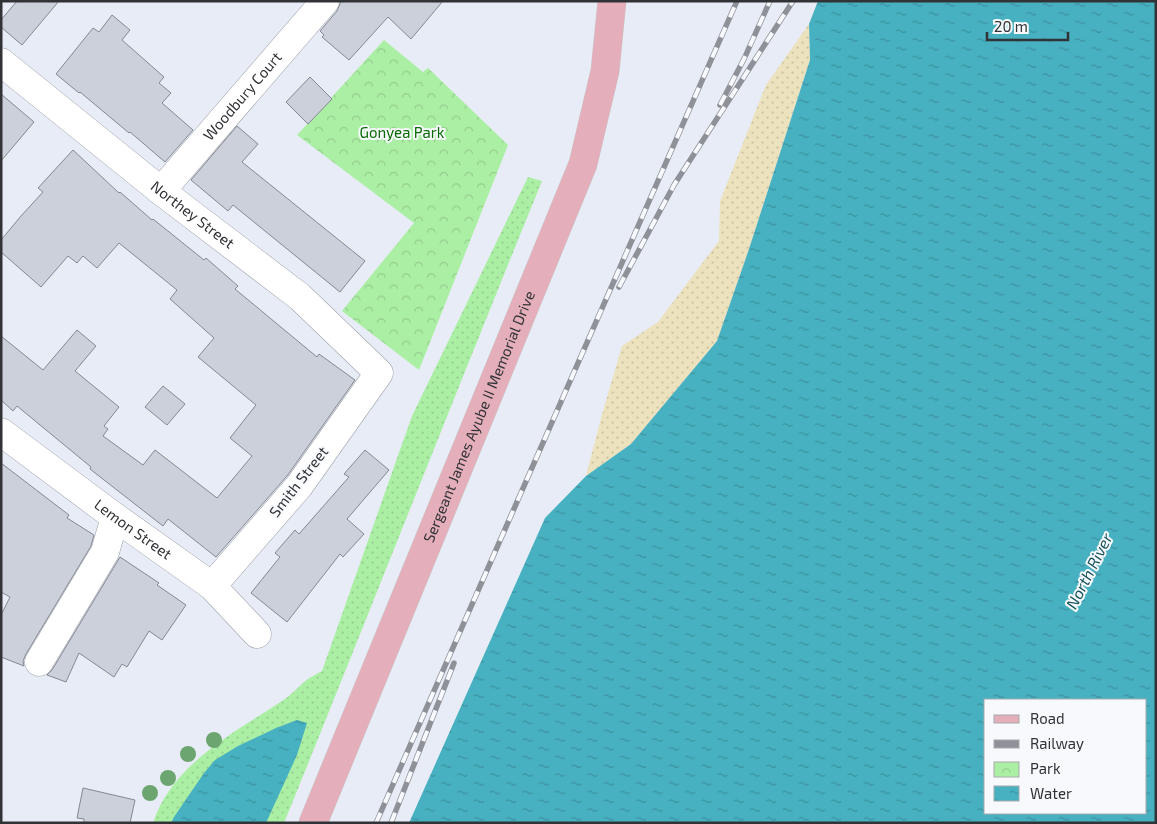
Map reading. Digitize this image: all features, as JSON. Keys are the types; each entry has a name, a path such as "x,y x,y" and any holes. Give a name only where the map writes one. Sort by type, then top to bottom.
{"main road":[{"name":"Sergeant James Ayube II Memorial Drive","path":"312,823 583,164 605,71 612,1"}],"street":[{"name":"Woodbury Court","path":"161,190 325,1"},
{"name":"Northey Street","path":"1,62 161,190 300,297 379,373"},
{"name":"Smith Street","path":"212,586 299,486 379,373"},
{"name":"Lemon Street","path":"1,432 212,586 257,634"},
{"path":"39,662 105,552 115,517"}],"green space":[{"name":"Gonyea Park","path":"384,40 423,72 428,68 508,145 419,370 342,311 414,223 297,135"},
{"path":"528,177 542,181 284,823 153,823 162,802 174,784 190,767 225,738 285,699 307,680 322,671 412,416"}],"sand":[{"path":"809,24 810,60 717,341 631,444 586,476 622,346 658,322 719,241 720,201 766,85"}],"water":[{"name":"North River","path":"818,1 1156,1 1156,823 409,823 545,518 586,476 631,444 717,341 810,60 809,24"},
{"path":"297,720 307,723 297,755 266,823 171,823 204,773 215,760 238,746"}],"building":[{"path":"17,1 59,1 22,45 1,27 1,20"},
{"path":"340,1 443,1 411,39 388,17 349,60 322,37 324,35 320,31 337,11"},
{"path":"112,15 130,30 122,40 164,77 159,83 171,93 162,103 193,130 165,162 56,74 93,28 99,32"},
{"path":"310,77 332,99 308,124 286,102"},
{"path":"1,94 34,122 1,161"},
{"path":"237,126 258,144 242,162 365,261 340,292 233,205 228,211 191,180"},
{"path":"73,150 119,193 152,220 204,260 206,258 238,286 235,289 317,357 319,354 355,380 287,476 216,557 168,519 163,526 90,469 91,467 17,406 13,411 1,400 1,336 43,370 77,330 96,346 75,371 119,407 104,426 108,429 103,436 143,465 155,450 217,498 252,456 230,438 256,405 198,357 214,338 170,299 177,290 119,243 97,268 83,256 77,263 68,256 41,287 1,252 1,240 43,192 38,188"},
{"path":"163,386 185,404 167,425 145,407"},
{"path":"365,450 389,470 347,519 364,534 343,557 340,554 287,622 251,593 280,557 275,553 295,530 299,534 349,477 344,474"},
{"path":"1,463 69,515 67,518 94,535 91,546 26,654 23,661 24,666 1,657 1,615 10,597 1,592"},
{"path":"120,557 159,583 157,585 186,605 162,640 149,631 127,667 122,664 114,677 79,653 66,682 47,675 52,670"},
{"path":"83,788 135,800 130,823 84,823 84,819 77,818"}],"railway":[{"path":"376,823 737,1"},
{"path":"720,105 744,59 770,1"},
{"path":"619,287 674,185 793,1"},
{"path":"391,823 454,663"}]}
